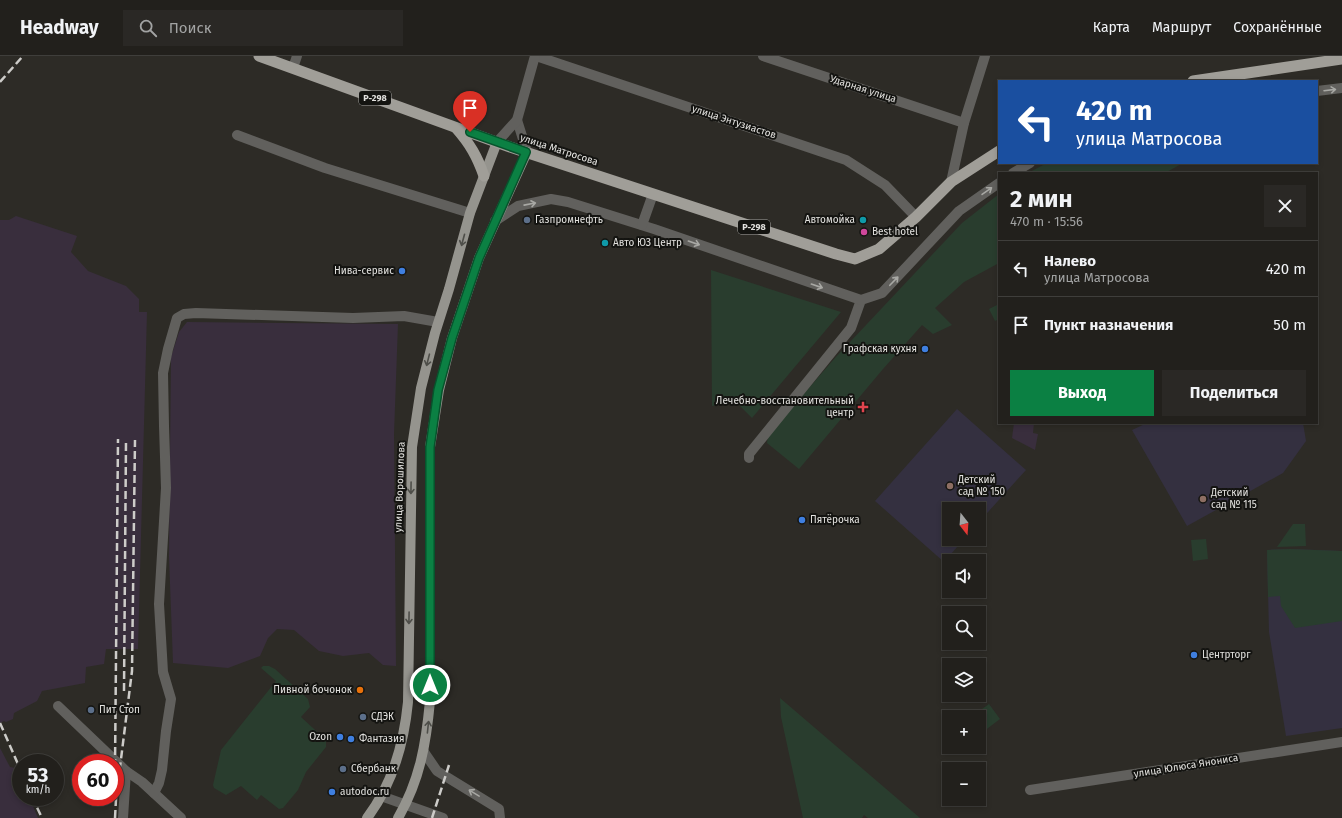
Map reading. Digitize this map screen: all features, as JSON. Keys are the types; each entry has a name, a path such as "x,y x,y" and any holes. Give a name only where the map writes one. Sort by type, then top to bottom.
{"highway":[{"name":"улица Матросова","path":"259,56 526,152 855,259 879,249 916,217"},
{"path":"1200,80 1342,60"},
{"path":"456,127 468,141 478,159 484,176"},
{"name":"Р-298","path":"916,217 951,182 998,152"}],"main road":[{"name":"улица Ворошилова","path":"367,818 382,796 393,770 406,718 408,694 412,447 421,388 438,322 470,213 497,142"},
{"path":"398,818 406,805 417,777 424,752 430,701 430,447 438,390 452,338 479,258 526,152"}],"street":[{"path":"293,68 297,56"},
{"name":"улица Ворошилова","path":"497,142 517,120 536,56"},
{"name":"улица Энтузиастов","path":"536,56 846,160 885,184 916,217"},
{"name":"Ударная улица","path":"763,56 964,123"},
{"path":"951,182 964,123 982,57"},
{"path":"1318,91 1342,88"},
{"path":"517,120 526,152"},
{"path":"237,136 325,168 470,213"},
{"path":"1015,172 1028,164"},
{"path":"495,221 518,206 551,199 568,202 861,300 882,293 959,211 998,184"},
{"path":"642,226 653,194"},
{"path":"748,458 749,454 851,328 861,300"},
{"path":"154,794 159,783 162,770 171,699 163,672 159,604 166,488 163,373 168,348 177,318 184,314 196,313 352,318 404,316 438,322"},
{"path":"58,706 126,771 142,782 182,818"},
{"name":"улица Юлюса Янониса","path":"1030,790 1342,742"},
{"path":"424,752 438,771 499,809 500,818"},
{"path":"123,818 126,771"},
{"path":"382,796 443,818"}],"shaded area":[{"path":"16,216 77,236 71,252 88,271 126,286 139,299 139,312 147,312 138,649 106,649 104,664 86,667 85,683 42,691 37,701 14,713 13,719 0,723 0,220 9,220"},
{"path":"187,322 398,324 394,434 396,666 383,665 369,653 343,656 319,651 294,630 277,629 268,638 260,656 228,668 173,663 169,557 171,357 179,332"},
{"name":"Детский сад № 150","path":"957,409 1026,470 986,514 986,502 942,502 942,546 958,546 951,554 942,554 942,560 875,501"},
{"path":"1014,424 1034,424 1033,433 1038,434 1035,450 1012,438"},
{"name":"Детский сад № 115","path":"1145,424 1303,424 1306,441 1283,473 1187,526 1132,430"},
{"path":"1290,549 1342,551 1342,728 1286,736 1269,632 1267,550"},
{"path":"0,748 10,767 12,767 12,806 33,806 38,818 0,818"}],"green space":[{"path":"1045,164 1181,164 1167,172 1030,172"},
{"path":"998,195 998,264 964,282 935,308 952,325 933,334 922,325 799,469 767,443 768,435 835,358 962,223"},
{"path":"711,270 841,312 752,418 736,402 712,406"},
{"path":"998,304 998,320 995,321 989,309"},
{"path":"1293,524 1305,524 1306,546 1277,547"},
{"path":"1206,539 1208,559 1193,561 1191,540"},
{"path":"1290,549 1342,551 1342,621 1295,628 1281,606 1280,596 1268,597 1267,550"},
{"path":"263,666 269,666 275,669 308,699 310,707 301,717 326,740 326,747 306,772 298,790 283,808 279,809 261,795 257,800 241,786 226,795 214,788 213,785 221,750 276,681 261,668"},
{"path":"780,698 920,818 868,818 864,815 862,818 803,818 781,717"},
{"path":"989,704 1000,719 986,730 986,710 981,710"}],"railway":[{"path":"0,82 23,56"},
{"path":"115,754 118,439"},
{"path":"124,691 126,440"},
{"path":"115,818 132,671 135,440"},
{"path":"0,723 14,754"},
{"path":"432,818 449,765"},
{"path":"36,806 42,818"}],"place":[{"name":"Газпромнефть","path":"527,220"},
{"name":"Автомойка","path":"863,220"},
{"name":"Best hotel","path":"864,232"},
{"name":"Авто ЮЗ Центр","path":"605,243"},
{"name":"Нива-сервис","path":"402,271"},
{"name":"Графская кухня","path":"925,349"},
{"name":"Лечебно-восстановительный центр","path":"863,407"},
{"name":"Детский сад № 150","path":"950,486"},
{"name":"Детский сад № 115","path":"1203,499"},
{"name":"Пятёрочка","path":"802,520"},
{"name":"Центрторг","path":"1194,655"},
{"name":"Пивной бочонок","path":"360,690"},
{"name":"Пит Стоп","path":"91,710"},
{"name":"СДЭК","path":"363,717"},
{"name":"Ozon","path":"340,737"},
{"name":"Фантазия","path":"351,739"},
{"name":"Сбербанк","path":"343,769"},
{"name":"autodoc.ru","path":"332,792"}],"route":[{"path":"430,685 430,447 438,390 452,338 479,258 526,152 470,132"}]}
